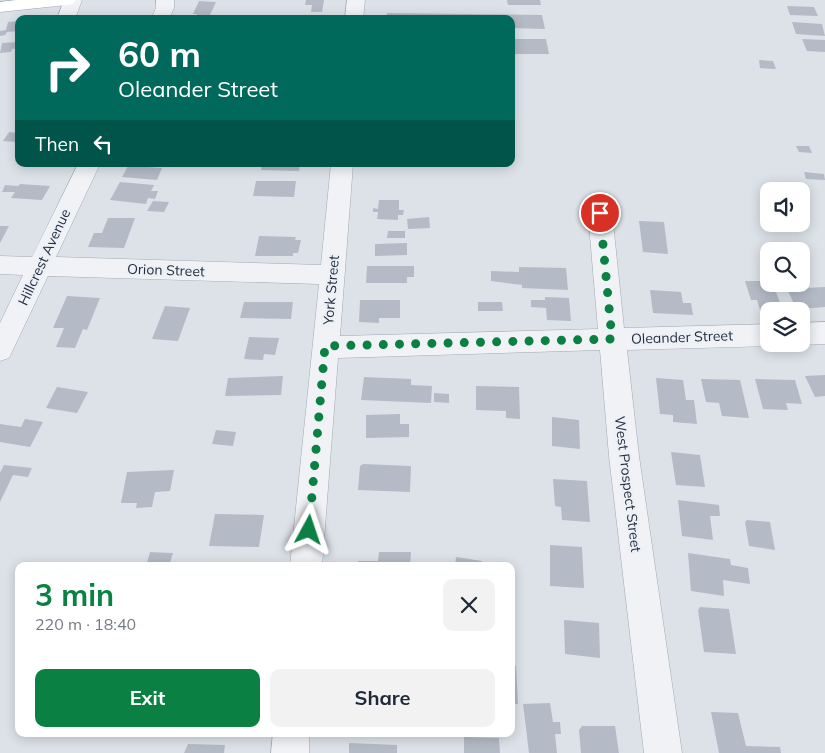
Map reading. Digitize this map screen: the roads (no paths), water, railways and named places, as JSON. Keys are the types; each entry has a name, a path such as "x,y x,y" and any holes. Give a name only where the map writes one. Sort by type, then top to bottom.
{"main road":[{"path":"0,7 66,12"}],"street":[{"path":"66,12 73,0"},
{"path":"162,15 165,8 165,0"},
{"path":"354,15 356,0"},
{"name":"Hillcrest Avenue","path":"0,350 88,167"},
{"name":"York Street","path":"306,562 342,167"},
{"name":"West Prospect Street","path":"600,213 624,456 663,753"},
{"name":"Orion Street","path":"0,265 332,275"},
{"path":"810,334 825,333"},
{"name":"Oleander Street","path":"325,346 760,335"},
{"path":"290,753 291,737"}]}
